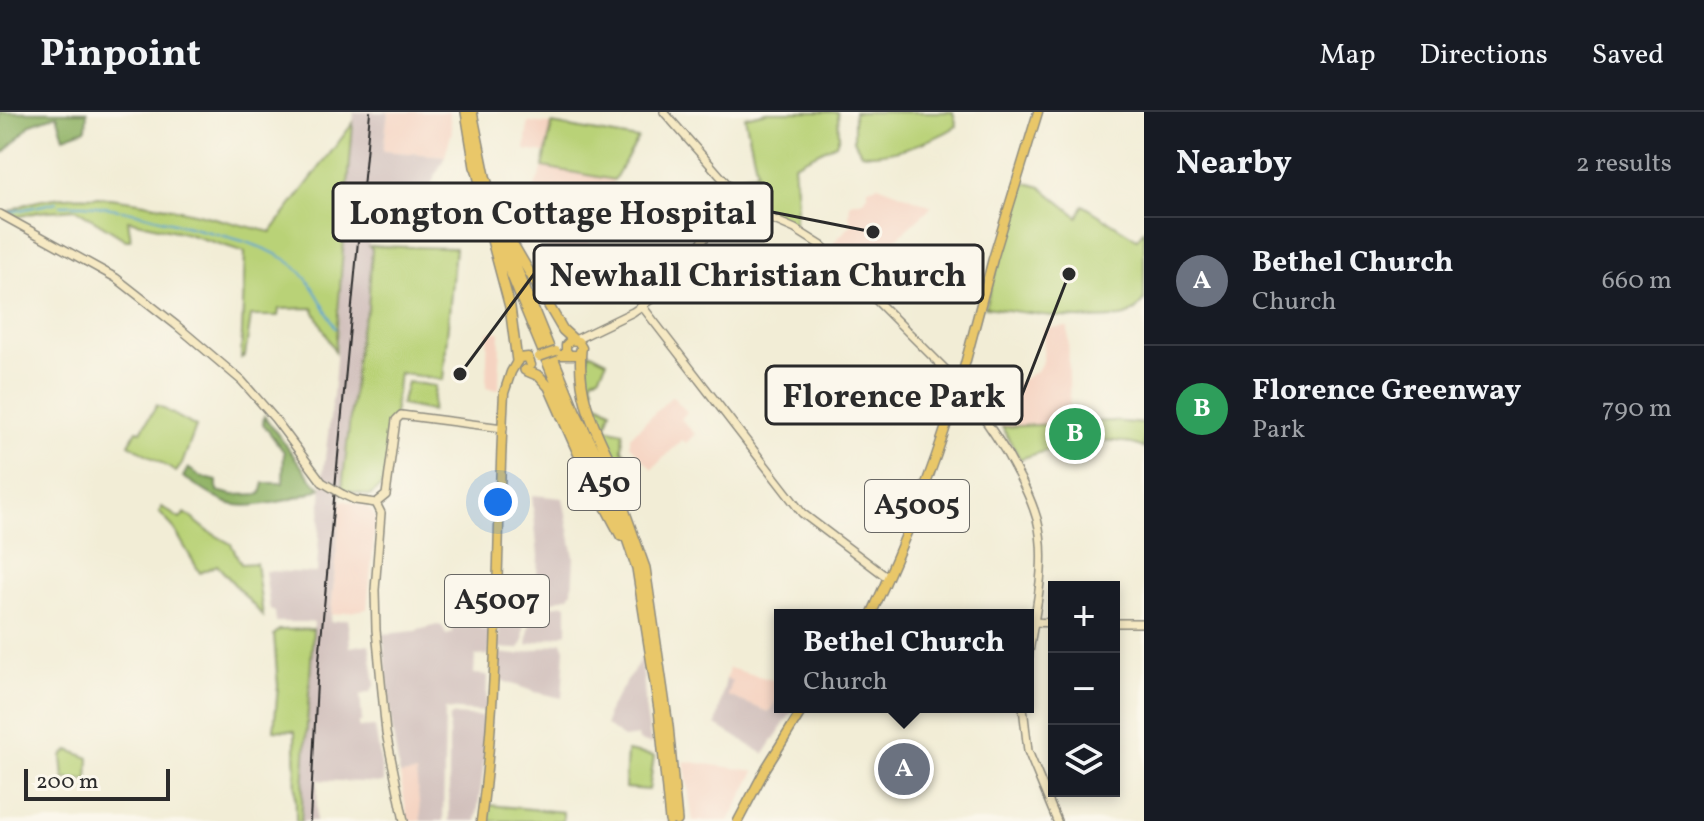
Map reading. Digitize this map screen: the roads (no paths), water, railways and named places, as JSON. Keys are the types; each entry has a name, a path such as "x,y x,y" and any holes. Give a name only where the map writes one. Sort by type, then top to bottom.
{"highway":[{"name":"A50","path":"466,112 486,208 572,422 617,510 637,568 643,595 670,821"},
{"name":"A50","path":"472,112 490,195 506,242 567,391 622,504 645,568 679,821"},
{"path":"475,163 481,200 510,307 517,362"},
{"path":"490,195 533,281 565,333 576,344 584,404 622,489 645,568"},
{"path":"527,366 549,387 583,464 626,544 643,595"}],"main road":[{"name":"A5005","path":"874,609 959,394 966,384 958,379 1038,112"},
{"path":"557,353 578,355 576,344"},
{"path":"509,378 540,358 576,344"},
{"path":"570,355 565,350 576,344"},
{"path":"517,362 523,356 527,366"},
{"name":"A5007","path":"481,821 499,560 504,393 517,362"},
{"path":"738,821 800,713"}],"street":[{"path":"664,112 743,202 822,246 958,379"},
{"path":"576,344 657,295 712,230 743,202"},
{"path":"1,214 128,285 242,381 322,482 355,500 376,503 386,495 396,420 401,415 503,428"},
{"path":"642,306 802,513 888,578"},
{"path":"959,394 983,417 1017,471 1038,522 1041,552 1034,613"},
{"path":"376,503 381,513 375,590 376,630 386,733 404,821"},
{"path":"1120,623 1144,623"},
{"path":"1024,713 1028,751 1057,821"}],"waterway":[{"path":"11,212 57,202"},
{"path":"60,205 89,205 132,212 259,246 285,259 308,281 335,328"}],"railway":[{"path":"310,821 317,682 370,112"}],"place":[{"name":"Longton Cottage Hospital","path":"873,232"},
{"name":"Florence Park","path":"1069,274"},
{"name":"Newhall Christian Church","path":"460,374"},
{"name":"Florence Greenway","path":"1075,434"},
{"name":"Bethel Church","path":"904,769"}]}
